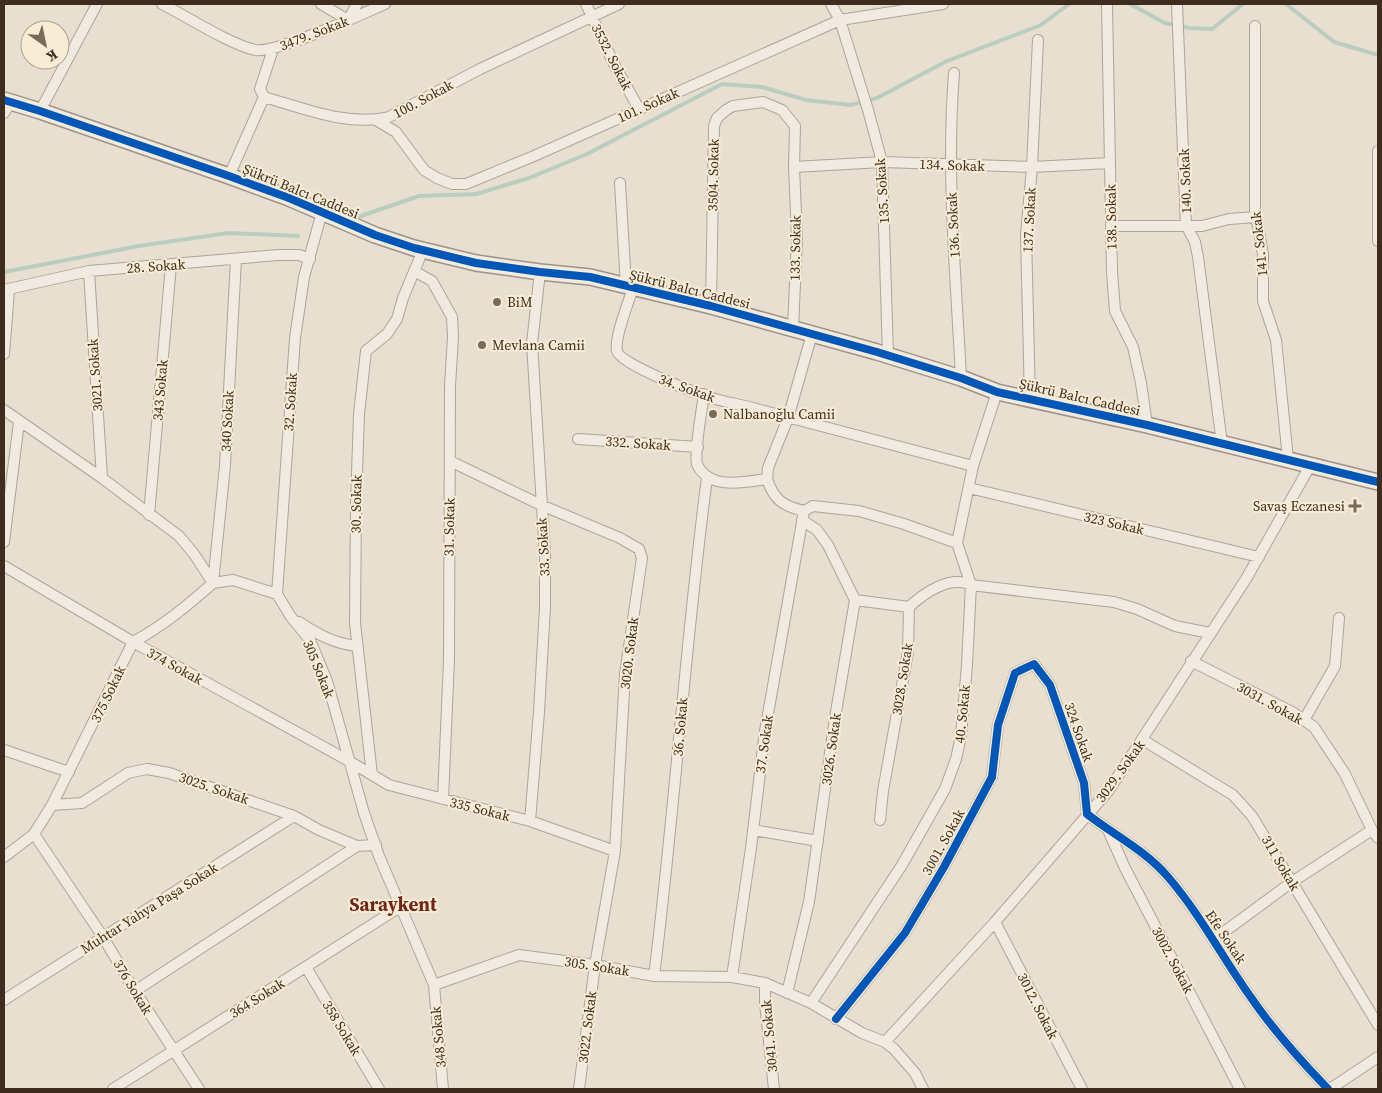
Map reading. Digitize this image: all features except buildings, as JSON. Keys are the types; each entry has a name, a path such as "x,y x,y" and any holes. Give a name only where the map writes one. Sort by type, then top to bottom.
{"street":[{"path":"40,111 97,4"},
{"name":"3479. Sokak","path":"162,4 230,40 255,50 273,49 385,4"},
{"path":"321,4 348,20 357,4"},
{"name":"3532. Sokak","path":"586,4 614,64 639,109"},
{"name":"100. Sokak","path":"264,97 336,116 376,120 389,118 480,70 619,4"},
{"name":"135. Sokak","path":"831,4 840,20 882,162 888,355"},
{"name":"101. Sokak","path":"376,120 396,132 424,170 452,184 466,184 840,20 944,4"},
{"name":"138. Sokak","path":"1107,4 1112,272 1115,311 1133,347 1141,383 1147,425"},
{"name":"140. Sokak","path":"1178,4 1186,225 1195,242 1198,257 1222,444"},
{"name":"141. Sokak","path":"1255,26 1255,210 1263,254 1263,301 1276,340 1288,459"},
{"name":"137. Sokak","path":"1030,400 1026,235 1032,167 1038,40"},
{"path":"230,176 264,97 260,89 273,49"},
{"name":"136. Sokak","path":"954,73 950,115 950,166 961,378"},
{"name":"3504. Sokak","path":"712,306 714,126 717,118 733,106 763,102 782,110 795,126 794,167"},
{"name":"Şükrü Balcı Caddesi","path":"6,105 40,111 230,176 322,212 374,235 423,250 476,263 590,277 712,306 888,355 961,378 996,392 1147,425 1378,482"},
{"path":"1378,151 1378,235"},
{"name":"134. Sokak","path":"794,167 882,162 950,166 1032,167 1110,163"},
{"name":"133. Sokak","path":"793,329 797,238 794,167"},
{"path":"620,183 630,287"},
{"name":"32. Sokak","path":"277,594 295,338 304,277 322,212"},
{"path":"1111,226 1202,226 1229,219 1256,217"},
{"name":"30. Sokak","path":"372,775 355,623 359,414 366,351 387,334 397,319 423,250"},
{"name":"28. Sokak","path":"6,290 89,271 278,255 299,255 310,259"},
{"name":"340 Sokak","path":"213,582 225,466 236,259"},
{"name":"343 Sokak","path":"149,515 171,265"},
{"name":"3021. Sokak","path":"89,271 102,478"},
{"name":"31. Sokak","path":"414,271 432,281 441,294 452,317 449,660 442,799"},
{"name":"33. Sokak","path":"530,822 545,607 545,555 532,343 540,272"},
{"name":"34. Sokak","path":"630,287 617,338 617,351 621,358 653,376 717,400 973,466"},
{"path":"4,354 6,290"},
{"path":"812,334 788,418 768,468 767,479 771,492 781,503 803,516 828,545 855,600 909,607 920,596 946,583 964,582 971,585 1114,602 1137,609 1175,626 1210,633"},
{"path":"803,516 813,506 859,510 957,543 973,466 996,392"},
{"path":"704,394 697,464 707,478 718,482 738,483 767,479"},
{"path":"4,410 102,478 179,536 213,582"},
{"path":"4,542 19,422"},
{"name":"332. Sokak","path":"578,439 698,448"},
{"name":"3020. Sokak","path":"450,461 541,505 620,538 639,549 642,558 625,674 615,851 595,964"},
{"name":"3029. Sokak","path":"885,1042 995,922 1109,790 1143,740 1259,557 1310,466"},
{"name":"36. Sokak","path":"654,976 664,895 696,558 707,478"},
{"name":"323 Sokak","path":"969,488 1259,557"},
{"name":"37. Sokak","path":"732,978 765,731 803,516"},
{"name":"40. Sokak","path":"811,1003 902,864 945,789 953,766 961,736 971,585 957,543"},
{"name":"374 Sokak","path":"4,566 133,642 349,761"},
{"path":"133,642 152,632 213,582 233,580 277,594"},
{"name":"305 Sokak","path":"277,594 291,618 310,640 327,681 364,813 400,907 434,985"},
{"name":"3026. Sokak","path":"787,992 809,902 835,718 855,600"},
{"name":"3028. Sokak","path":"880,820 883,792 908,652 909,607"},
{"path":"291,618 318,634 344,644 357,646"},
{"path":"1304,720 1335,666 1339,618"},
{"name":"375 Sokak","path":"34,834 52,805 133,642"},
{"name":"3031. Sokak","path":"1192,661 1292,712 1314,727 1340,766 1375,834"},
{"name":"324 Sokak","path":"1034,664 1050,685 1084,783 1087,814"},
{"name":"3001. Sokak","path":"836,1019 904,933 944,867 992,777 998,725 1015,673 1034,664"},
{"name":"311 Sokak","path":"1143,740 1233,795 1252,816 1284,866 1378,1025"},
{"path":"4,750 69,772"},
{"name":"335 Sokak","path":"349,761 389,785 530,822 615,851"},
{"name":"3025. Sokak","path":"52,805 82,803 128,773 147,769 169,773 294,816 319,830 357,846 376,845"},
{"name":"Efe Sokak","path":"1087,814 1149,858 1168,876 1249,996 1273,1028 1329,1089"},
{"name":"Muhtar Yahya Paşa Sokak","path":"4,1000 294,816"},
{"path":"753,830 818,841"},
{"name":"3002. Sokak","path":"1108,830 1125,868 1240,1089"},
{"path":"4,857 34,834"},
{"name":"376 Sokak","path":"34,834 104,937 135,991 199,1089"},
{"path":"1213,940 1292,882 1375,834"},
{"path":"135,991 357,846"},
{"name":"364 Sokak","path":"113,1089 400,907"},
{"name":"3012. Sokak","path":"995,922 1082,1089"},
{"name":"305. Sokak","path":"434,985 519,955 595,964 654,976 732,978 765,984 787,992 811,1003 862,1033 885,1042"},
{"name":"3022. Sokak","path":"579,1089 595,964"},
{"name":"358 Sokak","path":"306,968 379,1089"},
{"name":"3041. Sokak","path":"765,984 765,1003 774,1089"},
{"name":"348 Sokak","path":"434,985 443,1089"},
{"path":"885,1042 894,1049 915,1073 923,1089"},
{"path":"1329,1089 1378,1057"}],"waterway":[{"path":"358,217 419,196 476,194 529,178 587,154 722,84 762,87 806,100 851,105 877,98 947,61 1041,25 1069,4"},
{"path":"1130,4 1165,23 1189,28 1212,29 1243,4"},
{"path":"1286,4 1334,42 1378,55"},
{"path":"4,272 139,246 228,233 298,236"}],"cycle path":[{"path":"4,100 229,176 289,198 375,235 414,248 476,263 590,277 711,306 877,352 961,378 997,392 1147,425 1378,482"},
{"path":"836,1019 905,933 944,867 992,777 998,725 1015,673 1034,664 1050,685 1084,783 1087,814 1140,851 1168,877 1201,921 1268,1021 1328,1089"}],"place":[{"name":"BiM","path":"497,302"},
{"name":"Mevlana Camii","path":"482,345"},
{"name":"Nalbanoğlu Camii","path":"713,414"},
{"name":"Savaş Eczanesi","path":"1355,506"}],"district":[{"name":"Saraykent","path":"393,904"}]}
